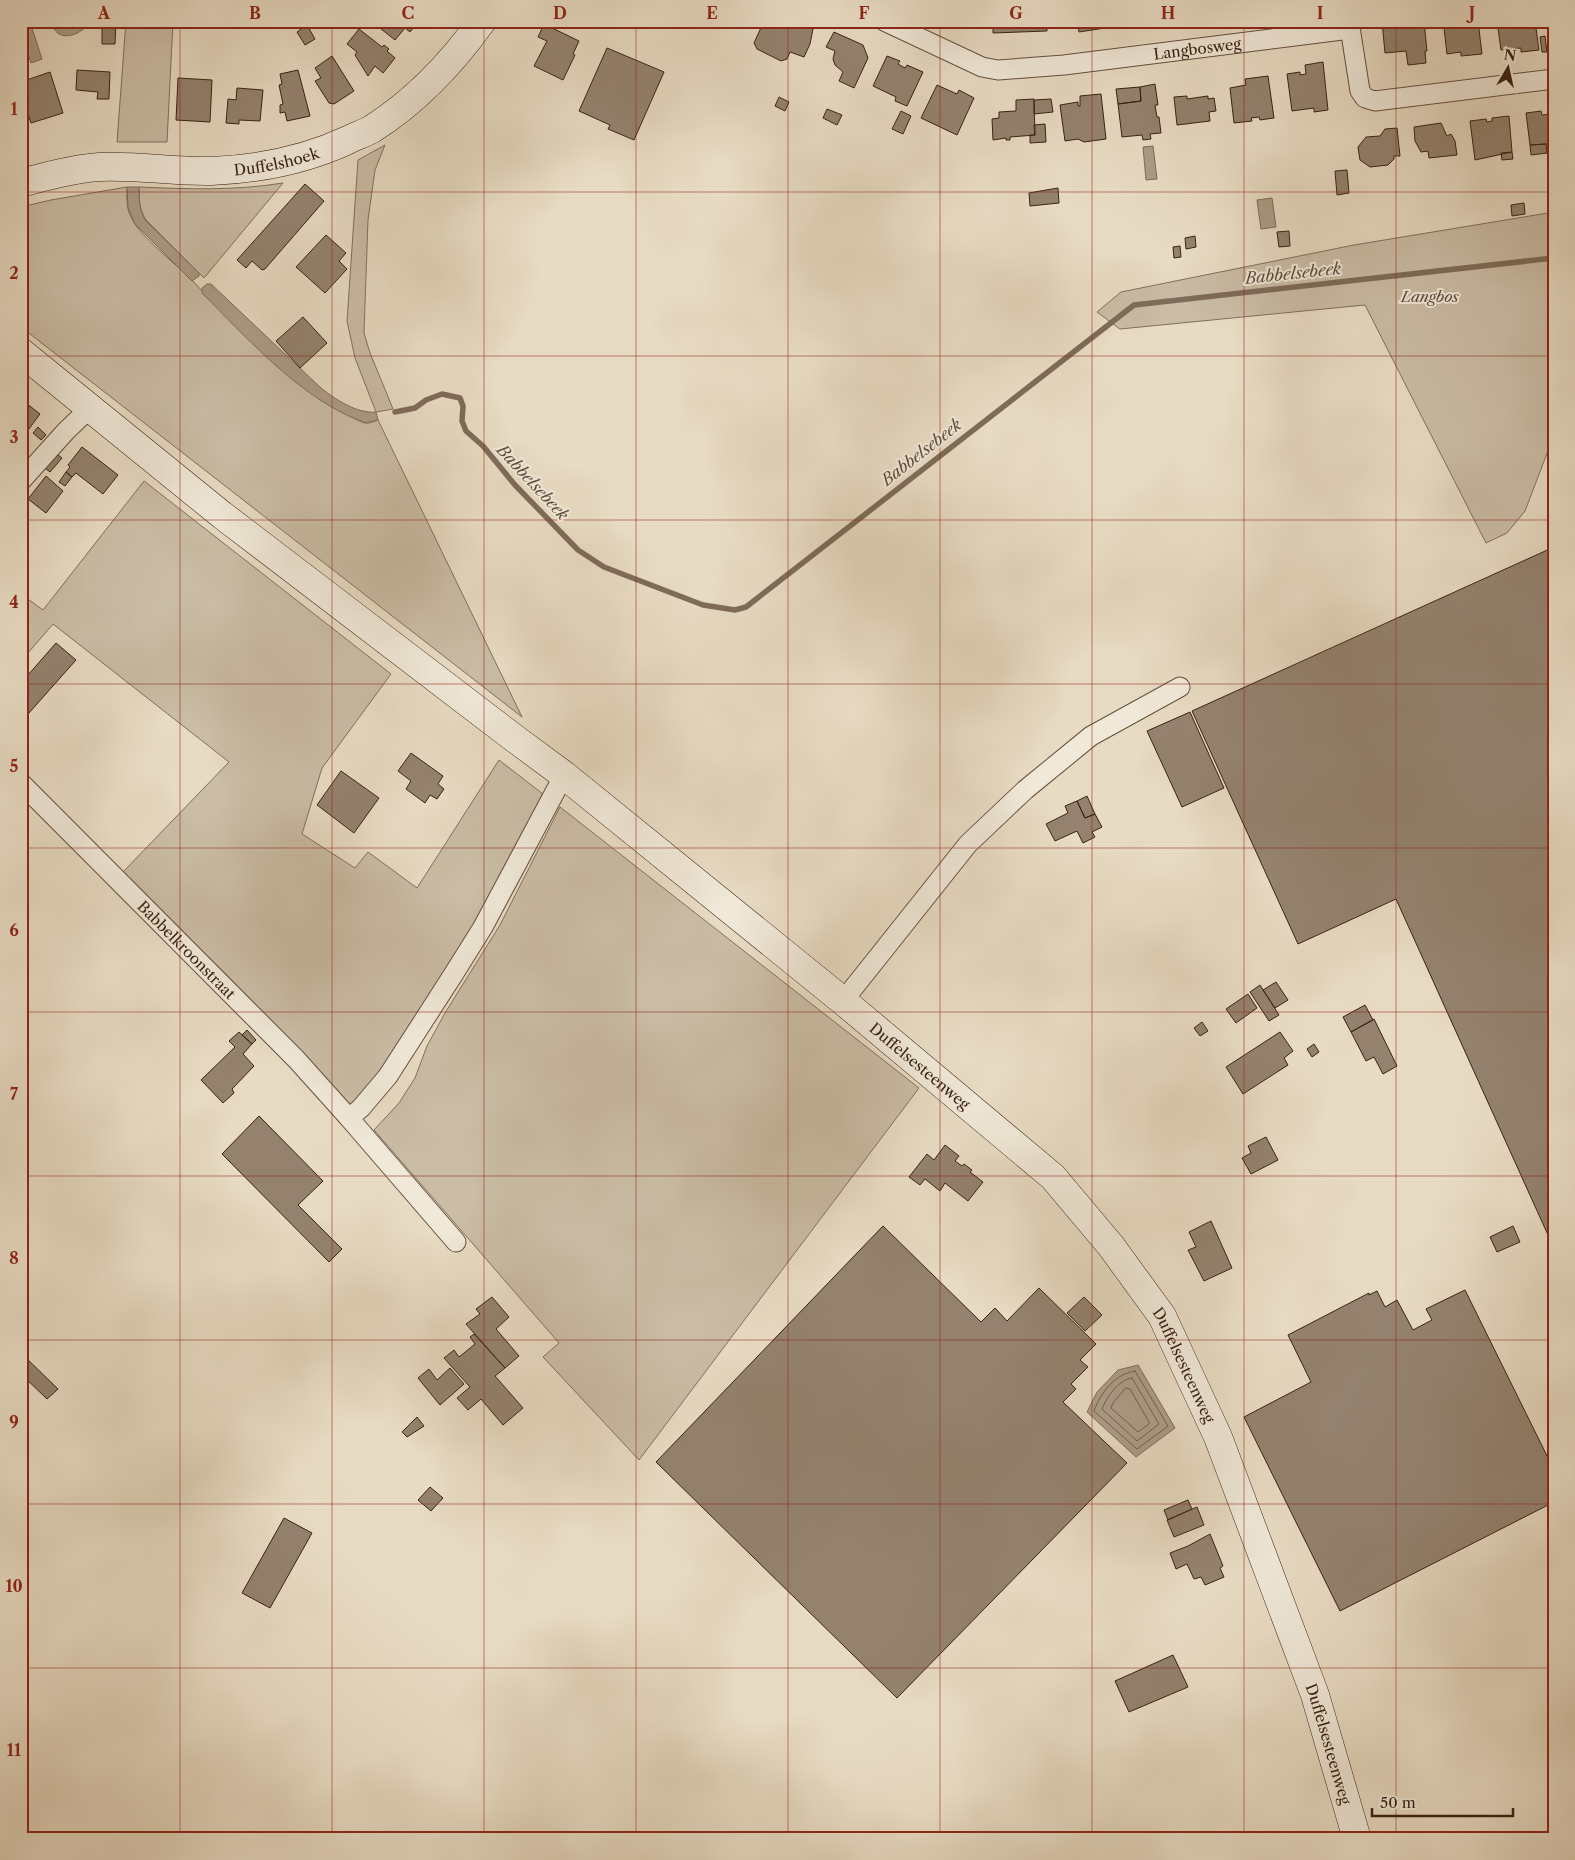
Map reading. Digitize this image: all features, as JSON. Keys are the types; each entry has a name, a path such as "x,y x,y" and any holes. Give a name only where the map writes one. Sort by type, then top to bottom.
{"street":[{"name":"Duffelshoek","path":"21,183 62,172 98,167 143,167 211,171 260,167 291,160 332,147 371,129 409,101 444,69 482,21"},
{"name":"Langbosweg","path":"884,21 982,67 998,70 1064,65 1349,25 1360,91 1366,98 1375,100 1554,79"},
{"name":"Duffelsesteenweg","path":"21,352 222,515 564,775 843,1001 1053,1177 1111,1246 1162,1316 1218,1437 1315,1695 1357,1839"},
{"path":"21,481 66,431 90,408"},
{"path":"843,1001 968,844 1025,790 1091,736 1180,687"},
{"path":"349,1118 361,1108 388,1076 448,983 483,927 564,775"},
{"name":"Babbelkroonstraat","path":"21,783 283,1046 349,1118 456,1242"}],"green space":[{"path":"126,21 173,21 167,142 117,142"},
{"path":"385,145 375,170 368,220 364,333 370,353 393,409 376,412 355,358 347,321 358,160"},
{"path":"283,183 204,278 146,220 140,204 139,187 229,188"},
{"path":"127,187 129,214 142,233 192,280 265,354 306,388 350,416 365,423 378,420 522,717 21,327 21,207"},
{"name":"Langbos","path":"1554,212 1554,435 1525,511 1507,533 1486,543 1365,305 1120,329 1097,312 1121,292 1354,245"},
{"path":"144,481 391,674 322,768 302,834 355,868 368,852 417,888 499,760 543,794 471,932 379,1075 350,1105 122,873 229,762 53,624 21,661 21,594 43,610"},
{"path":"560,807 919,1088 639,1460 543,1357 559,1343 374,1130 399,1103 415,1078 427,1046 445,1013 500,925"}],"water":[{"path":"51,21 91,21 81,31 69,36 63,36 54,29"},
{"path":"31,25 42,59 31,63 21,34 21,28"},
{"path":"1153,146 1157,179 1146,180 1143,147"},
{"path":"127,187 139,187 140,204 145,220 199,273 199,276 192,281 135,224 128,208"},
{"path":"1272,198 1276,227 1261,229 1257,200"},
{"path":"207,284 211,284 321,388 354,408 361,411 376,412 378,420 366,423 343,413 299,385 258,349 202,293 202,288"},
{"path":"1138,1365 1175,1428 1136,1457 1087,1412 1097,1392 1118,1370"}],"building":[{"path":"102,21 116,21 115,44 102,44"},
{"path":"371,21 419,21 410,32 405,28 395,40"},
{"path":"764,21 792,21 791,23 799,26 800,23 813,29 810,44 804,57 790,52 787,59 781,61 757,49 754,43"},
{"path":"993,21 1047,21 1047,31 993,33"},
{"path":"1063,21 1104,21 1105,28 1079,32 1078,25 1064,27"},
{"path":"1382,21 1424,21 1427,51 1425,51 1426,63 1408,65 1406,51 1385,53"},
{"path":"1466,21 1478,21 1482,54 1461,56 1461,52 1447,54 1444,28 1466,25"},
{"path":"1497,21 1535,21 1539,50 1521,52 1521,48 1501,50"},
{"path":"544,24 579,41 573,54 575,55 563,80 534,66 547,41 538,37"},
{"path":"307,25 315,39 305,45 297,32"},
{"path":"359,29 382,47 384,45 389,49 387,51 395,58 383,73 375,66 368,76 355,55 357,52 347,44"},
{"path":"834,32 863,45 868,58 854,88 839,81 843,72 835,65 833,59 835,51 826,47"},
{"path":"1545,36 1547,52 1542,52 1540,37"},
{"path":"607,48 664,72 634,140 608,129 610,125 579,111"},
{"path":"332,56 354,91 334,104 329,103 315,81 321,78 315,68"},
{"path":"887,56 900,61 898,64 905,68 907,65 923,72 907,106 895,101 896,97 873,86"},
{"path":"1323,62 1328,110 1314,112 1314,108 1292,111 1287,74 1300,72 1300,75 1306,74 1305,65"},
{"path":"77,70 110,72 109,99 97,99 98,92 76,90"},
{"path":"298,70 310,116 287,121 285,112 280,113 280,105 283,104 279,85 282,84 280,74"},
{"path":"50,72 63,113 31,123 21,93 21,82"},
{"path":"1268,76 1274,118 1260,120 1259,117 1251,118 1252,121 1234,123 1230,88 1246,85 1245,79"},
{"path":"178,78 212,80 210,122 176,120"},
{"path":"1155,84 1158,105 1155,105 1161,133 1150,134 1151,139 1143,140 1142,135 1122,137 1118,104 1141,101 1140,87"},
{"path":"937,85 957,94 959,90 974,98 957,135 921,118"},
{"path":"1140,87 1141,101 1118,104 1116,89"},
{"path":"237,88 263,90 260,121 239,120 239,124 226,123 228,99 236,100"},
{"path":"1101,94 1106,139 1084,142 1078,139 1065,141 1060,105 1078,102 1078,106 1080,106 1080,96"},
{"path":"1187,96 1187,99 1208,96 1208,99 1214,98 1216,111 1209,112 1210,121 1177,125 1174,97"},
{"path":"779,97 789,102 785,111 775,106"},
{"path":"1034,99 1035,135 1010,137 1010,140 1006,140 1006,138 993,140 992,119 999,118 999,112 1016,111 1016,100"},
{"path":"1051,99 1053,112 1034,114 1034,100"},
{"path":"827,109 842,115 837,125 823,118"},
{"path":"901,111 911,116 903,134 892,129"},
{"path":"1541,111 1542,115 1554,114 1554,145 1530,145 1526,113"},
{"path":"1509,116 1512,152 1475,160 1470,121 1486,119 1487,122 1492,121 1492,118"},
{"path":"1441,123 1447,136 1451,134 1455,141 1457,155 1429,158 1428,151 1421,152 1415,141 1414,127"},
{"path":"1045,124 1046,142 1030,143 1030,135 1035,135 1034,125"},
{"path":"1397,128 1400,156 1394,156 1394,159 1388,165 1370,167 1360,160 1358,147 1366,137 1380,136 1385,129"},
{"path":"1546,144 1547,153 1531,155 1530,145"},
{"path":"1512,152 1513,159 1502,160 1501,153"},
{"path":"1347,170 1349,193 1337,195 1335,171"},
{"path":"305,184 324,201 265,269 262,270 252,261 246,268 237,260"},
{"path":"1058,188 1059,203 1030,206 1029,193"},
{"path":"1524,203 1525,214 1512,216 1511,205"},
{"path":"1289,231 1290,246 1279,247 1277,232"},
{"path":"326,235 346,253 339,261 347,269 325,293 296,267"},
{"path":"1195,236 1196,247 1186,249 1185,238"},
{"path":"1180,246 1181,257 1174,258 1173,247"},
{"path":"303,317 327,343 300,368 276,341"},
{"path":"21,399 40,414 26,433 21,429"},
{"path":"38,427 46,435 41,440 33,433"},
{"path":"82,447 118,475 103,494 76,473 72,477 66,472 70,467 68,465"},
{"path":"54,452 62,458 50,472 42,466"},
{"path":"66,472 72,477 65,486 59,482"},
{"path":"46,476 63,491 46,513 28,499"},
{"path":"1554,547 1554,1233 1548,1235 1396,899 1298,944 1192,711"},
{"path":"56,643 76,660 21,722 21,683"},
{"path":"1190,712 1224,788 1182,807 1147,731"},
{"path":"411,753 443,776 438,784 444,789 437,799 430,795 425,803 406,789 411,781 398,771"},
{"path":"341,771 379,798 354,833 317,805"},
{"path":"1087,796 1095,814 1085,818 1077,801"},
{"path":"1077,801 1085,818 1095,814 1102,827 1092,832 1095,837 1083,843 1077,831 1055,841 1046,824 1068,813 1065,806"},
{"path":"1276,982 1288,1000 1275,1008 1263,990"},
{"path":"1260,985 1279,1015 1269,1021 1250,992"},
{"path":"1248,994 1257,1008 1236,1023 1226,1009"},
{"path":"1365,1005 1373,1020 1351,1032 1343,1017"},
{"path":"1374,1019 1397,1066 1383,1074 1374,1057 1366,1061 1351,1032"},
{"path":"1202,1022 1208,1031 1200,1036 1194,1028"},
{"path":"247,1030 256,1040 252,1044 242,1035"},
{"path":"239,1032 252,1044 243,1054 254,1066 232,1089 234,1093 223,1103 201,1080 235,1047 229,1041"},
{"path":"1280,1032 1293,1051 1284,1058 1288,1065 1243,1094 1226,1067"},
{"path":"1314,1044 1319,1052 1312,1057 1307,1049"},
{"path":"259,1116 323,1181 298,1205 342,1249 329,1262 222,1154"},
{"path":"1266,1137 1278,1160 1251,1174 1242,1158 1251,1153 1248,1146"},
{"path":"945,1145 959,1156 955,1161 962,1166 964,1164 972,1170 970,1172 983,1182 968,1201 945,1183 940,1191 925,1179 920,1185 909,1177 927,1154 934,1160"},
{"path":"1211,1221 1232,1268 1204,1281 1188,1250 1196,1247 1189,1232"},
{"path":"883,1226 981,1322 995,1308 1007,1321 1039,1288 1096,1344 1080,1360 1088,1367 1071,1384 1076,1389 1063,1402 1127,1463 897,1698 656,1462"},
{"path":"1513,1226 1520,1242 1497,1252 1490,1237"},
{"path":"1465,1290 1554,1470 1554,1502 1340,1611 1244,1417 1311,1382 1288,1335 1369,1293 1369,1295 1377,1291 1385,1307 1397,1300 1413,1330 1432,1320 1426,1309"},
{"path":"492,1297 509,1317 496,1329 519,1356 505,1368 466,1324 480,1314 476,1309"},
{"path":"1084,1297 1102,1315 1085,1331 1067,1313"},
{"path":"474,1334 505,1368 495,1376 523,1408 503,1425 481,1399 468,1410 457,1398 470,1387 444,1358 454,1350 459,1357 464,1353 475,1344 470,1337"},
{"path":"23,1355 58,1389 47,1399 21,1374 21,1357"},
{"path":"450,1368 464,1384 440,1405 418,1378 429,1369 437,1380"},
{"path":"417,1417 424,1426 407,1437 402,1432"},
{"path":"430,1487 443,1498 431,1511 418,1500"},
{"path":"1188,1500 1192,1509 1168,1520 1164,1510"},
{"path":"1197,1507 1204,1525 1174,1537 1167,1520"},
{"path":"284,1518 312,1533 270,1608 242,1593"},
{"path":"1210,1534 1223,1566 1220,1568 1224,1577 1205,1585 1201,1577 1194,1579 1187,1564 1176,1569 1170,1553"},
{"path":"1173,1655 1188,1687 1129,1712 1115,1681"}],"waterway":[{"name":"Babbelsebeek","path":"395,412 415,408 426,400 442,394 460,398 463,406 462,421 466,431 483,446 515,485 578,550 604,567 703,605 735,610 746,607 1134,305 1554,258"}]}
